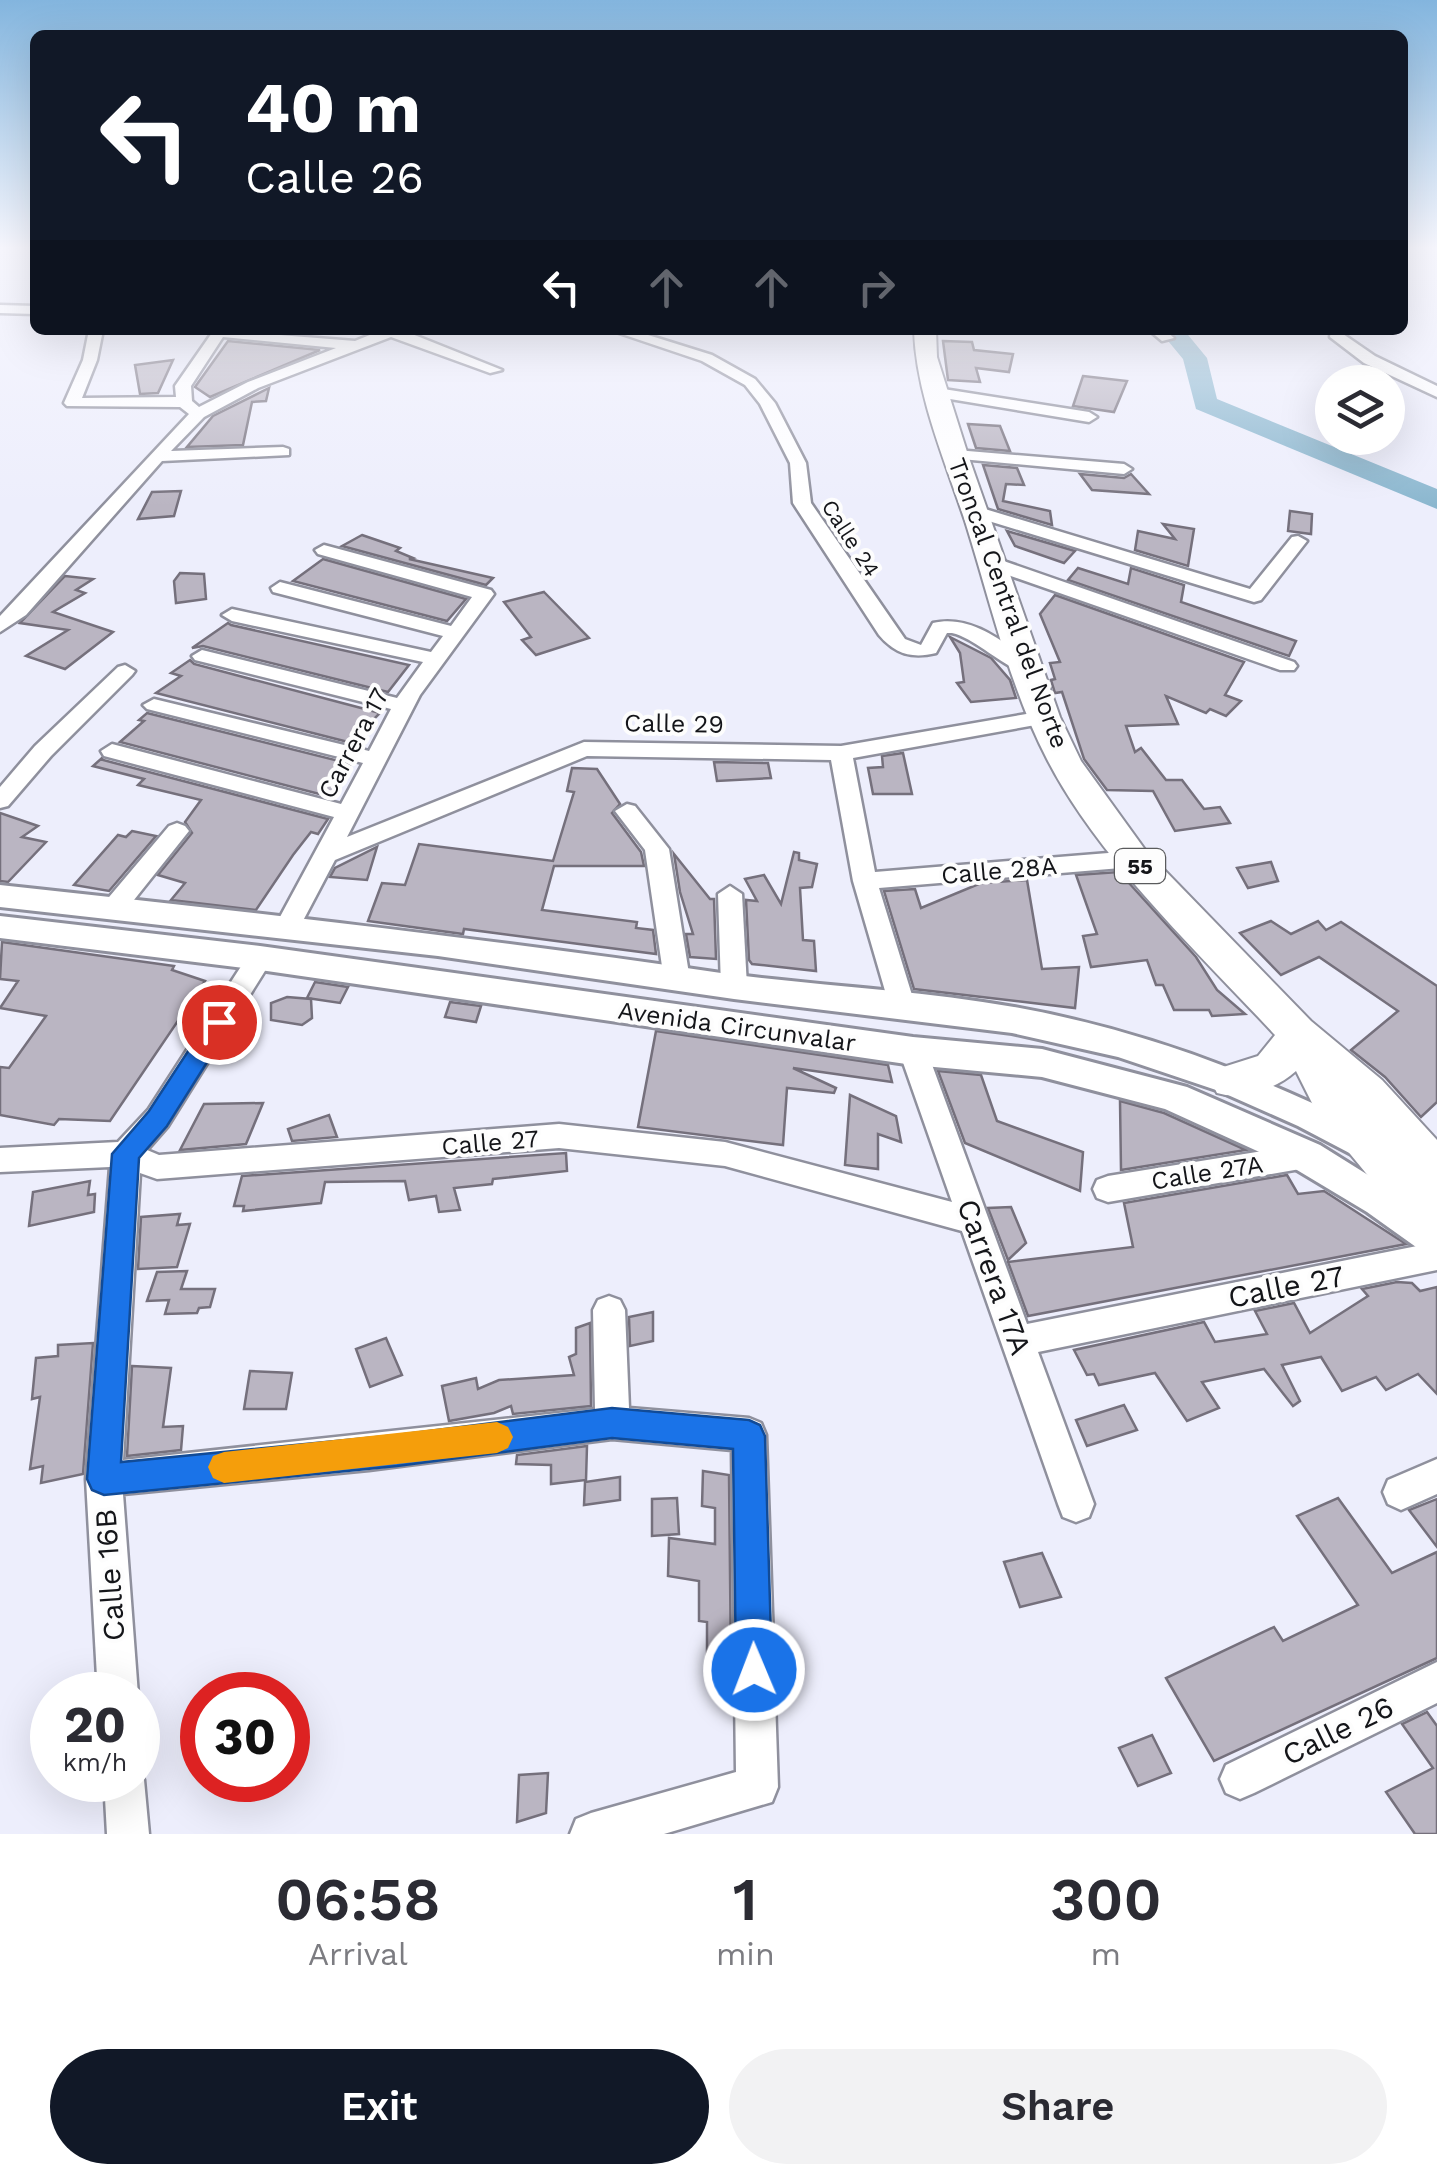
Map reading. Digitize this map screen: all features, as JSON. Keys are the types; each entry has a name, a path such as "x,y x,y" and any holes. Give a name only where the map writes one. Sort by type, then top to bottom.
{"highway":[{"name":"Troncal Central del Norte","path":"925,335 926,357 937,394 1044,717 1085,793 1133,859 1297,1032"},
{"path":"1232,1081 1278,1066 1291,1050 1297,1032"},
{"name":"Avenida Circunvalar","path":"1297,1032 1333,1104 1437,1226"},
{"name":"55","path":"1297,1032 1367,1092 1437,1170"}],"main road":[{"name":"Avenida Circunvalar","path":"0,896 438,944 734,988 1012,1020 1121,1044 1232,1081 1311,1116 1437,1184"},
{"name":"Avenida Circunvalar","path":"0,927 260,958 913,1051 1042,1063 1174,1097 1306,1156 1381,1200 1437,1240"},
{"path":"422,982 438,944"}],"street":[{"path":"95,335 90,360 72,404 191,408 253,385 292,364 384,335"},
{"path":"191,408 182,386 218,335"},
{"path":"261,335 362,345"},
{"path":"403,335 495,370"},
{"name":"Calle 24","path":"633,335 707,358 750,382 767,403 798,463 802,503 889,635 903,648 918,653 929,649 940,628 954,625 967,629 1028,669"},
{"path":"1336,335 1348,349 1437,392"},
{"path":"937,394 1089,417"},
{"path":"0,626 20,611 156,456 191,408"},
{"path":"156,456 283,452"},
{"path":"956,455 1124,469"},
{"path":"976,510 1254,596 1298,540"},
{"name":"Carrera 17","path":"287,928 404,706 484,594 324,550"},
{"path":"995,564 1287,666"},
{"path":"280,588 456,633"},
{"path":"232,615 436,659"},
{"path":"202,656 404,706"},
{"path":"0,801 43,751 125,671"},
{"path":"154,705 376,759"},
{"name":"Calle 29","path":"322,856 584,749 841,753 1044,717"},
{"path":"112,751 346,813"},
{"path":"841,753 865,881 903,1008"},
{"path":"627,811 658,849 678,980"},
{"path":"113,909 176,831"},
{"name":"Calle 28A","path":"865,881 1133,859"},
{"path":"730,894 734,988"},
{"path":"126,1154 158,1118 260,958"},
{"name":"Carrera 17A","path":"913,1051 1076,1504"},
{"name":"Calle 27","path":"0,1160 126,1154 157,1167 559,1136 725,1154 974,1220"},
{"name":"Calle 16B","path":"117,1672 104,1479 126,1154"},
{"name":"Calle 27A","path":"1108,1189 1306,1156"},
{"name":"Calle 27","path":"1017,1341 1437,1256"},
{"path":"610,1310 612,1423"},
{"path":"104,1479 397,1450 612,1423 749,1436 756,1787 591,1834"},
{"path":"1400,1492 1437,1476"},
{"name":"Calle 26","path":"1240,1779 1437,1682"},
{"path":"126,1802 128,1834"}],"building":[{"path":"228,341 320,350 210,397 195,387"},
{"path":"943,341 972,342 974,350 1013,354 1009,372 976,368 980,382 948,380"},
{"path":"173,360 158,393 140,394 135,365"},
{"path":"1083,376 1127,381 1114,412 1073,406"},
{"path":"269,388 266,401 252,402 243,445 187,447 213,416"},
{"path":"968,424 1000,426 1010,451 976,448"},
{"path":"983,465 1017,468 1024,485 1006,484 1003,501 1050,511 1052,525 998,509"},
{"path":"1080,474 1124,478 1131,474 1149,494 1092,490"},
{"path":"181,491 174,516 138,519 152,492"},
{"path":"1290,511 1312,514 1311,534 1288,531"},
{"path":"1163,524 1194,529 1188,566 1135,550 1138,531 1175,539"},
{"path":"1007,531 1075,551 1064,563 1015,546"},
{"path":"362,535 400,548 396,551 413,558 409,559 493,578 486,585 342,546"},
{"path":"323,559 466,599 447,621 293,581"},
{"path":"1078,568 1128,584 1131,568 1184,585 1181,602 1296,641 1289,656 1068,580"},
{"path":"180,573 204,574 206,599 176,603 174,581"},
{"path":"65,576 93,579 76,590 85,593 53,612 113,632 65,669 26,656 68,630 20,623"},
{"path":"544,592 589,638 536,655 522,640 531,637 504,602"},
{"path":"1055,595 1244,662 1225,695 1241,701 1226,716 1210,709 1206,713 1166,696 1178,724 1126,726 1135,752 1141,748 1166,780 1182,780 1204,809 1220,807 1230,823 1175,831 1153,791 1107,790 1084,759 1062,692 1055,693 1051,680 1055,679 1050,663 1060,662 1040,614"},
{"path":"228,623 409,665 388,692 203,646 192,648"},
{"path":"950,637 991,658 1010,680 1016,698 971,702 957,683 964,682 960,653"},
{"path":"190,660 380,713 362,731 368,733 356,744 156,693 181,676 171,673"},
{"path":"147,713 351,764 331,780 342,782 331,797 120,742 144,721 139,720"},
{"path":"903,753 912,794 873,794 868,768 883,767 882,756"},
{"path":"102,758 328,819 318,834 311,832 256,910 171,900 185,883 158,875 192,833 185,822 201,800 138,785 144,779 93,766"},
{"path":"714,762 768,763 771,778 717,781"},
{"path":"572,768 597,769 620,804 612,813 641,852 644,866 554,866 542,910 637,922 636,928 653,930 656,954 368,921 382,883 405,885 419,844 553,861 574,792 567,791"},
{"path":"0,813 38,826 22,837 46,842 8,882 0,881"},
{"path":"132,831 156,836 109,891 74,885 118,835 126,837"},
{"path":"377,847 367,880 330,877 335,868"},
{"path":"794,852 799,853 799,860 817,864 812,887 800,888 803,940 814,941 816,971 752,964 749,960 746,900 757,901 745,879 764,875 781,904"},
{"path":"674,854 714,899 716,959 690,957 686,934 693,934"},
{"path":"1271,862 1278,881 1248,888 1237,868"},
{"path":"1119,872 1196,957 1217,990 1245,1014 1212,1016 1209,1010 1174,1010 1163,985 1156,985 1147,960 1091,967 1083,936 1097,934 1076,875"},
{"path":"1027,880 1042,969 1079,967 1075,1008 914,989 884,891 915,889 921,908 981,883"},
{"path":"1271,921 1291,934 1318,921 1326,930 1341,922 1437,986 1437,1102 1421,1117 1385,1077 1351,1050 1398,1011 1319,957 1281,975 1240,933"},
{"path":"2,942 174,966 172,970 205,981 110,1121 59,1119 54,1125 0,1115 0,1067 9,1068 46,1016 0,1008 18,981 0,979"},
{"path":"315,982 348,987 340,1003 307,998"},
{"path":"287,997 311,999 312,1018 302,1025 271,1020 271,1003"},
{"path":"450,1002 481,1006 476,1022 445,1017"},
{"path":"656,1031 888,1065 892,1082 793,1068 836,1088 834,1093 787,1088 783,1145 638,1127"},
{"path":"938,1071 981,1075 997,1121 1083,1152 1080,1191 965,1143"},
{"path":"850,1095 896,1116 901,1142 878,1134 878,1169 845,1165"},
{"path":"1120,1101 1164,1113 1246,1150 1121,1170"},
{"path":"263,1103 246,1144 180,1150 204,1104"},
{"path":"329,1115 337,1137 292,1141 288,1129"},
{"path":"566,1153 567,1171 493,1179 492,1184 454,1188 460,1210 439,1212 436,1196 409,1200 405,1181 325,1182 321,1203 243,1211 244,1206 234,1206 242,1176"},
{"path":"1287,1175 1298,1194 1324,1191 1406,1244 1028,1316 1008,1262 1133,1247 1124,1203"},
{"path":"90,1181 88,1195 95,1194 94,1212 29,1226 33,1192"},
{"path":"1011,1207 1026,1243 1008,1260 988,1208"},
{"path":"180,1214 177,1225 190,1224 177,1267 138,1269 141,1217"},
{"path":"187,1271 181,1289 215,1289 210,1307 199,1308 197,1313 165,1314 169,1300 147,1301 157,1272"},
{"path":"1412,1283 1420,1291 1437,1287 1437,1394 1418,1374 1386,1390 1376,1377 1342,1391 1321,1357 1282,1365 1300,1401 1293,1406 1264,1369 1202,1382 1219,1408 1187,1421 1155,1373 1099,1385 1094,1374 1087,1375 1074,1350 1204,1322 1215,1342 1267,1334 1255,1311 1294,1303 1310,1333 1368,1296 1362,1289"},
{"path":"653,1312 653,1341 630,1346 629,1317"},
{"path":"590,1323 591,1406 513,1414 511,1406 449,1421 442,1386 476,1378 478,1389 499,1380 574,1375 569,1357 576,1354 576,1328"},
{"path":"386,1338 402,1375 370,1387 356,1349"},
{"path":"93,1343 83,1474 41,1483 43,1466 30,1469 40,1397 32,1399 36,1358 58,1356 58,1345"},
{"path":"132,1366 171,1368 163,1427 183,1426 181,1450 127,1456"},
{"path":"250,1371 292,1373 286,1409 244,1409"},
{"path":"1124,1405 1137,1430 1087,1446 1076,1420"},
{"path":"587,1446 586,1480 551,1484 551,1465 516,1464 517,1455"},
{"path":"703,1471 729,1475 731,1668 707,1664 707,1622 699,1621 699,1581 668,1576 669,1538 715,1544 715,1508 702,1506"},
{"path":"620,1477 620,1500 584,1505 585,1482"},
{"path":"677,1498 679,1534 652,1536 652,1499"},
{"path":"1338,1498 1392,1573 1437,1552 1437,1658 1214,1761 1166,1678 1274,1627 1283,1641 1358,1605 1297,1516"},
{"path":"1437,1499 1437,1547 1409,1510"},
{"path":"1042,1553 1061,1597 1020,1607 1004,1562"},
{"path":"1427,1712 1437,1726 1437,1834 1415,1834 1386,1792 1433,1768 1402,1724"},
{"path":"1152,1735 1171,1773 1138,1786 1119,1748"},
{"path":"548,1773 546,1813 517,1822 519,1775"}],"waterway":[{"path":"1175,335 1195,358 1205,403 1437,500"}],"slow traffic":[{"path":"224,1467 497,1437"}],"route":[{"path":"219,1022 158,1118 126,1154 104,1479 397,1450 612,1423 749,1436 754,1670"}]}
